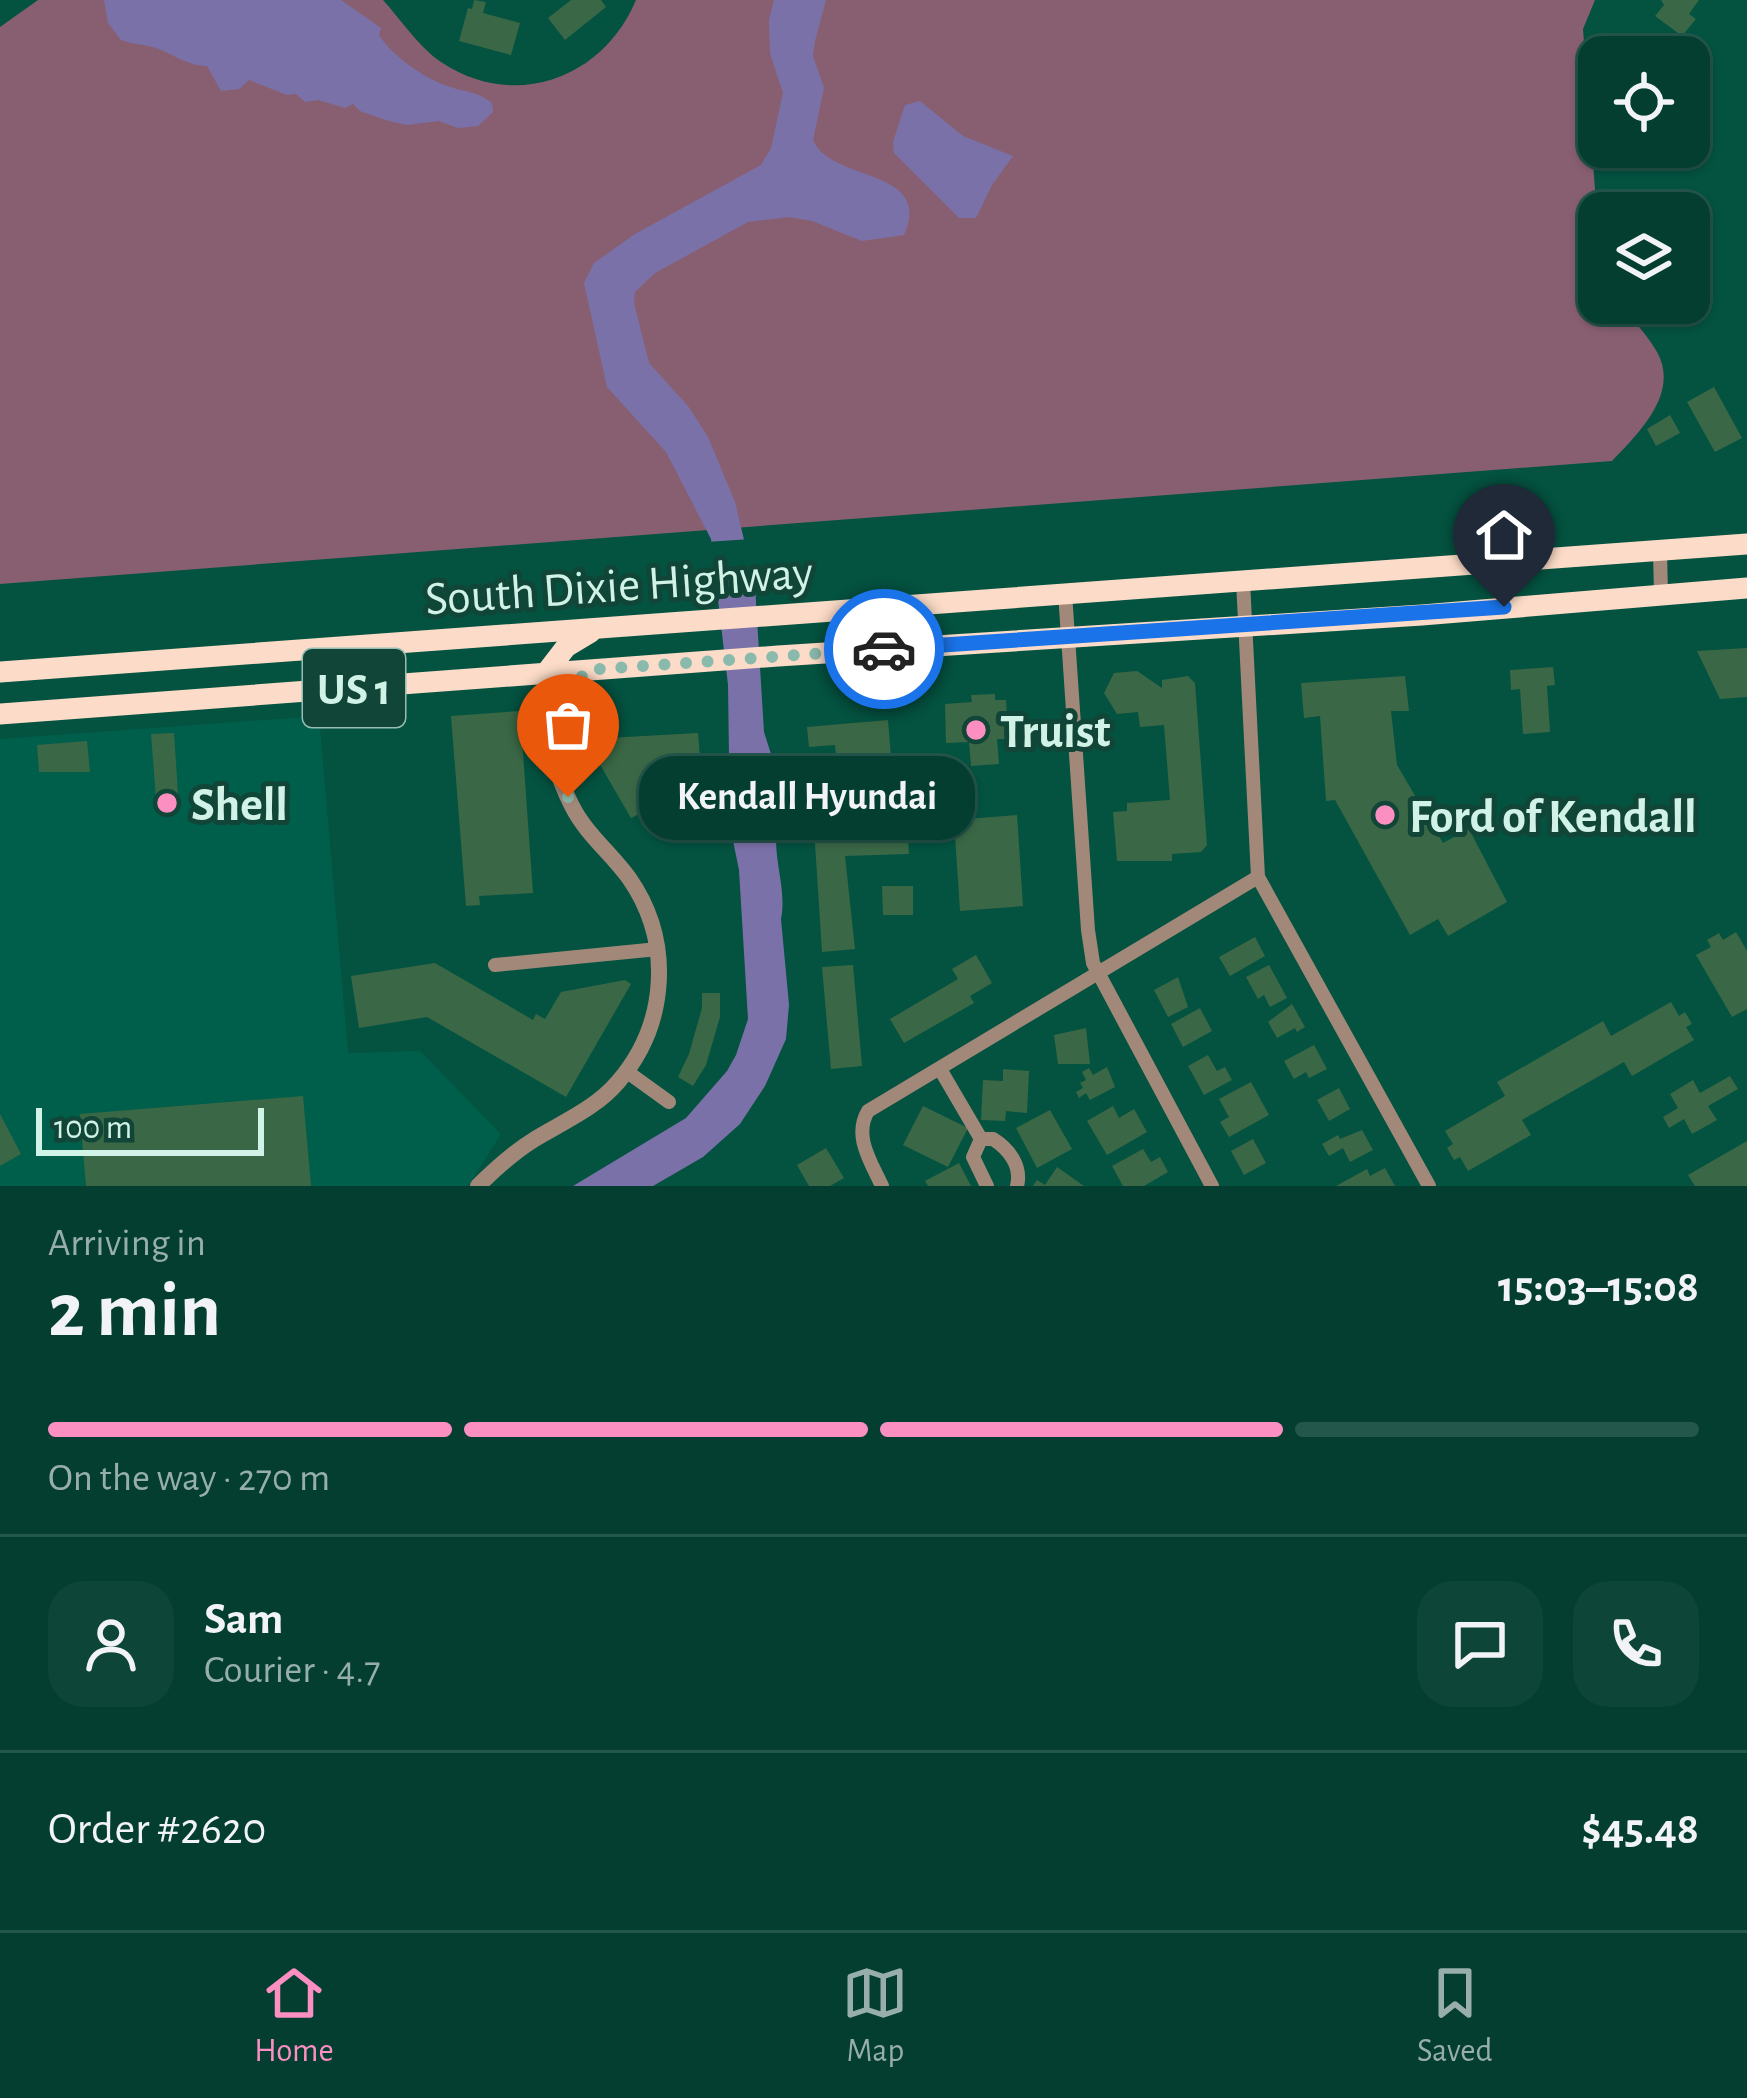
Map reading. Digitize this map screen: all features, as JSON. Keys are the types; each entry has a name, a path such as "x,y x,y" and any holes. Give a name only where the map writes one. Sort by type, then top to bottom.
{"highway":[{"name":"South Dixie Highway","path":"0,672 1747,544"},
{"name":"South Dixie Highway","path":"0,714 1747,588"},
{"path":"546,673 566,647 597,628"}],"street":[{"path":"1660,550 1661,594"},
{"path":"1243,581 1258,877 1429,1186"},
{"path":"1065,593 1088,930 1097,974 1212,1186"},
{"path":"552,747 567,700 586,670"},
{"path":"478,1186 528,1144 600,1100 626,1072 654,1016 659,984 658,950 650,919 633,884 573,809 545,726 546,673"},
{"path":"882,1186 862,1138 861,1124 874,1106 1258,877"},
{"path":"495,965 658,950"},
{"path":"940,1069 981,1139"},
{"path":"626,1072 669,1102"},
{"path":"981,1139 973,1157 987,1186"},
{"path":"981,1139 993,1139 1010,1154 1017,1165 1017,1186"}],"shaded area":[{"path":"38,0 383,0 441,62 469,77 526,85 554,79 602,50 636,0 1595,0 1584,36 1578,36 1578,168 1593,168 1595,192 1578,192 1578,324 1637,324 1663,367 1660,397 1644,425 1612,461 0,584 0,27"},
{"path":"104,0 341,0 381,28 384,43 409,65 438,82 486,99 493,112 478,126 458,128 439,121 407,125 360,111 353,104 345,108 318,100 305,102 296,94 249,80 239,89 221,91 207,66 121,40 108,23"},
{"path":"774,0 826,0 813,56 824,88 813,140 823,154 893,186 905,198 909,213 904,235 862,241 789,217 748,222 655,273 635,292 634,303 649,363 688,406 708,437 735,502 755,586 764,732 771,754 758,782 780,816 776,842 789,1005 786,1039 765,1086 740,1124 703,1157 653,1186 573,1186 686,1118 727,1071 748,1019 739,870 729,821 745,798 744,773 729,756 728,685 711,539 666,452 607,387 584,283 594,263 635,234 761,165 771,148 783,93 770,53"},
{"path":"920,101 963,136 1013,156 976,218 959,218 894,153 905,105"},
{"path":"319,716 348,1053 420,1051 501,1134 468,1186 0,1186 0,739"}],"pier":[{"path":"751,539 757,578 710,581 706,542"}],"building":[{"path":"474,0 486,2 483,13 520,23 511,55 459,41"},
{"path":"571,0 601,0 606,7 565,40 548,18"},
{"path":"1661,0 1699,0 1689,14 1696,19 1682,36 1655,16 1664,5"},
{"path":"1714,387 1742,438 1715,452 1687,402"},
{"path":"1670,415 1680,433 1656,446 1647,429"},
{"path":"1747,648 1747,697 1720,699 1697,651"},
{"path":"1553,667 1555,685 1547,686 1550,732 1523,734 1520,689 1511,690 1510,670"},
{"path":"1137,671 1162,688 1162,680 1188,676 1195,683 1207,845 1201,852 1172,854 1172,861 1117,861 1113,812 1127,811 1127,803 1170,800 1164,725 1140,727 1138,712 1117,714 1104,693 1114,673"},
{"name":"Ford of Kendall","path":"1405,676 1409,711 1391,711 1397,765 1443,843 1469,829 1507,902 1448,936 1438,919 1410,935 1335,800 1326,801 1320,716 1304,718 1301,683"},
{"name":"Truist","path":"995,694 995,700 1006,700 1008,739 997,739 999,764 971,766 969,742 946,743 945,704 972,702 971,695"},
{"path":"520,711 533,893 479,896 480,905 466,906 451,716"},
{"path":"888,720 888,766 837,770 835,745 809,747 807,727"},
{"name":"Shell","path":"174,733 179,809 157,811 151,734"},
{"path":"698,733 704,806 647,810 631,818 595,756 608,749 608,738"},
{"path":"87,741 90,772 39,772 37,745"},
{"path":"1017,815 1023,906 960,911 954,820"},
{"path":"907,822 909,854 845,856 855,949 822,952 814,828"},
{"path":"882,886 913,886 913,915 883,915"},
{"path":"1736,932 1747,951 1747,1009 1732,1017 1696,955 1711,947 1707,940 1719,933 1723,940"},
{"path":"1255,937 1265,956 1230,976 1219,957"},
{"path":"976,955 992,983 970,996 974,1003 904,1043 890,1019 958,979 952,969"},
{"path":"435,963 533,1020 536,1014 545,1019 561,992 625,980 631,984 566,1097 427,1017 359,1028 351,976"},
{"path":"853,965 862,1066 831,1069 822,967"},
{"path":"1269,965 1287,998 1270,1007 1264,995 1258,999 1246,977"},
{"path":"1178,977 1188,1007 1168,1017 1154,990"},
{"path":"702,993 720,993 720,1017 706,1065 693,1086 678,1077 689,1054"},
{"path":"1671,1002 1679,1016 1685,1012 1692,1024 1686,1027 1694,1040 1632,1076 1624,1062 1522,1120 1531,1135 1468,1171 1460,1157 1454,1160 1447,1148 1453,1144 1445,1131 1505,1096 1497,1082 1603,1021 1611,1036"},
{"path":"1292,1004 1305,1027 1277,1038 1268,1022"},
{"path":"1200,1008 1212,1031 1183,1047 1171,1024"},
{"path":"1086,1028 1090,1064 1058,1064 1054,1035"},
{"path":"1314,1045 1327,1069 1294,1079 1284,1061"},
{"path":"1208,1055 1217,1071 1225,1067 1232,1080 1204,1095 1188,1066"},
{"path":"1107,1067 1115,1087 1090,1100 1086,1093 1079,1098 1076,1092 1086,1080 1082,1072 1089,1068 1093,1075"},
{"path":"1003,1069 1029,1071 1027,1113 1006,1111 1005,1121 981,1120 983,1080 1003,1081"},
{"path":"1730,1076 1738,1089 1708,1106 1717,1120 1692,1134 1684,1119 1669,1128 1663,1117 1678,1108 1670,1094 1693,1080 1700,1093"},
{"path":"1251,1082 1269,1115 1229,1137 1220,1122 1229,1117 1219,1099"},
{"path":"1339,1088 1350,1109 1329,1121 1317,1100"},
{"path":"303,1096 311,1186 86,1186 80,1114"},
{"path":"923,1106 968,1128 948,1167 903,1145"},
{"path":"1113,1106 1119,1118 1134,1109 1147,1132 1107,1155 1087,1121"},
{"path":"1050,1110 1072,1149 1037,1168 1016,1128"},
{"path":"0,1114 21,1154 0,1166"},
{"path":"1362,1130 1373,1150 1350,1162 1343,1148 1329,1156 1322,1144 1338,1135 1340,1139"},
{"path":"1253,1139 1266,1163 1244,1175 1231,1151"},
{"path":"1747,1141 1747,1186 1695,1186 1688,1175"},
{"path":"826,1148 844,1178 830,1186 809,1186 797,1165"},
{"path":"1143,1149 1151,1162 1160,1157 1168,1172 1144,1186 1123,1186 1112,1166"},
{"path":"959,1163 971,1186 928,1186 925,1181"},
{"path":"1057,1167 1084,1186 1033,1186 1037,1180 1045,1185"},
{"path":"1385,1168 1395,1186 1336,1186 1367,1169 1370,1176"}],"way so far":[{"path":"568,797 552,747 567,700 586,670 884,649"}],"place":[{"name":"Truist","path":"976,730"},
{"name":"Kendall Hyundai","path":"568,797"},
{"name":"Shell","path":"167,803"},
{"name":"Ford of Kendall","path":"1385,815"}],"route":[{"path":"884,649 1504,607"}]}
